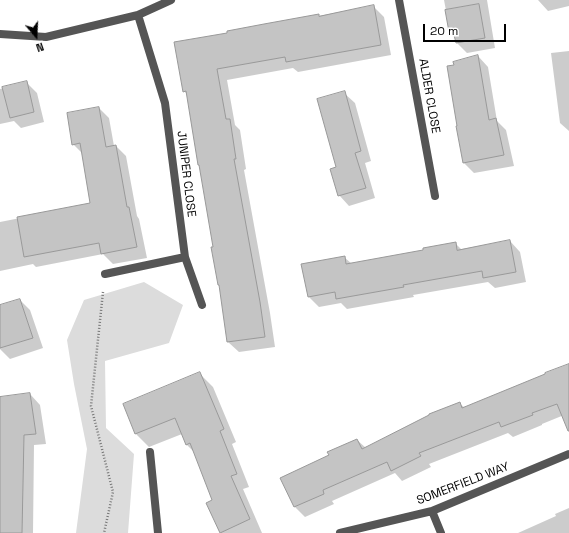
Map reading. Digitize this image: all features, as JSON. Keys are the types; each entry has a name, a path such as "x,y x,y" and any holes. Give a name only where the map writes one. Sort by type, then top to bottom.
{"street":[{"path":"0,34 46,37 138,16 171,0"},
{"name":"ALDER CLOSE","path":"399,0 435,196"},
{"name":"JUNIPER CLOSE","path":"138,16 165,103 185,258 202,305"},
{"path":"105,274 185,258"},
{"path":"150,452 158,533"},
{"name":"SOMERFIELD WAY","path":"340,533 432,511 569,454"},
{"path":"432,511 442,533"}],"path":[{"path":"104,533 113,492 91,406 105,274"}],"shaded area":[{"path":"144,282 183,305 169,343 105,361 106,428 134,454 128,533 76,533 87,449 67,340 84,300"}],"building":[{"path":"479,4 485,38 456,43 453,31 449,32 445,10"},
{"path":"374,5 381,45 286,62 285,57 217,69 226,119 230,119 236,159 234,159 265,337 227,342 219,285 211,247 213,247 186,91 183,92 174,42 227,33 227,31 264,24 319,14 319,16"},
{"path":"478,55 489,120 496,118 504,155 463,163 447,66 454,65 453,62"},
{"path":"27,81 34,112 10,118 2,87"},
{"path":"345,91 361,151 355,153 366,188 338,196 330,169 336,167 317,99"},
{"path":"99,107 106,147 116,145 127,207 129,207 137,247 101,254 99,243 24,257 17,217 90,203 80,143 72,145 67,113"},
{"path":"510,240 516,272 483,278 482,271 336,299 335,292 308,297 301,264 345,256 346,264 423,250 423,248 456,242 457,250"},
{"path":"20,299 33,338 0,348 0,305"},
{"path":"569,364 569,431 557,404 501,427 499,422 419,453 421,456 391,471 387,462 323,490 324,494 294,507 280,478 329,455 327,452 357,439 362,449 429,414 460,402 462,408"},
{"path":"200,372 224,429 220,431 237,474 231,476 250,519 220,533 206,503 212,500 190,443 186,445 175,418 135,434 123,404"},
{"path":"30,393 36,434 24,435 22,533 0,533 0,397"}]}
